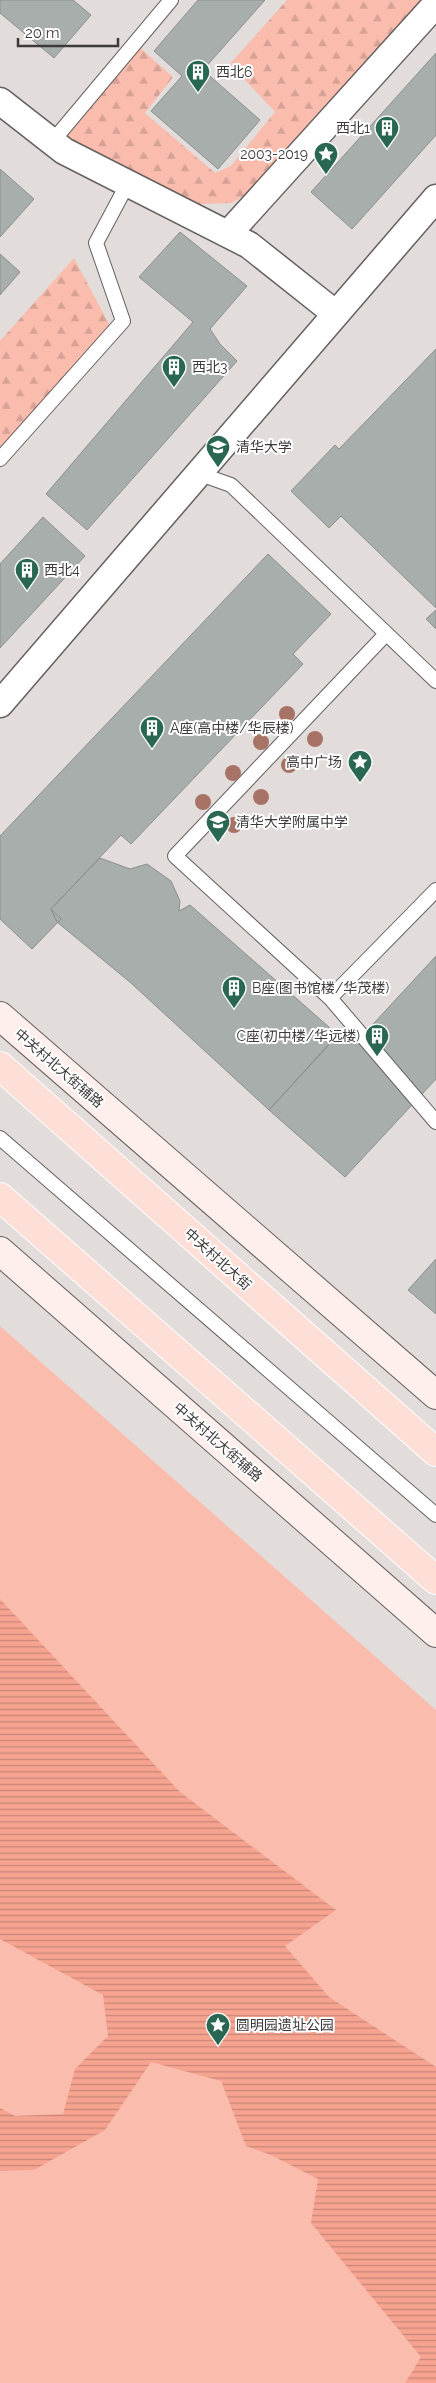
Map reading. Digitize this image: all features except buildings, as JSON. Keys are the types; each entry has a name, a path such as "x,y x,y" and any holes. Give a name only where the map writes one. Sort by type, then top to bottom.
{"main road":[{"name":"中关村北大街","path":"0,1066 436,1452"},
{"path":"0,1197 436,1580"}],"street":[{"path":"228,234 436,4"},
{"path":"0,101 64,151 250,244 336,314"},
{"path":"0,704 436,198"},
{"name":"中关村北大街辅路","path":"0,1016 436,1395"},
{"name":"中关村北大街辅路","path":"0,1251 436,1633"}],"lane":[{"path":"52,142 171,0"},
{"path":"0,459 123,321 96,243 128,183"},
{"path":"200,474 230,485 436,681"},
{"path":"386,634 175,856 330,998 436,1122"},
{"path":"330,998 436,890"},
{"path":"0,1138 436,1516"}],"green space":[{"path":"287,0 428,0 261,185 232,203 199,204 57,141 138,46 173,77 145,113 215,173 231,166 275,112 230,64"},
{"path":"74,258 110,326 0,448 0,341"},
{"name":"圆明园遗址公园","path":"0,1326 436,1710 436,2383 0,2383"}],"shaded area":[{"path":"0,1599 180,1792 336,1910 285,1946 329,1997 436,2067 436,2383 405,2383 421,2357 311,2223 318,2179 271,2155 246,2146 221,2081 151,2062 105,2130 34,2170 0,2171 0,2108 15,2116 63,2114 75,2069 108,2036 103,1995 0,1939"}],"place":[{"name":"西北6","path":"198,93"},
{"name":"西北1","path":"387,149"},
{"name":"2003-2019","path":"326,175"},
{"name":"西北3","path":"174,388"},
{"name":"清华大学","path":"218,468"},
{"name":"西北4","path":"27,591"},
{"name":"A座(高中楼/华辰楼)","path":"152,749"},
{"name":"高中广场","path":"360,783"},
{"name":"清华大学附属中学","path":"218,843"},
{"name":"B座(图书馆楼/华茂楼)","path":"234,1009"},
{"name":"C座(初中楼/华远楼)","path":"377,1057"},
{"name":"圆明园遗址公园","path":"218,2046"}]}
